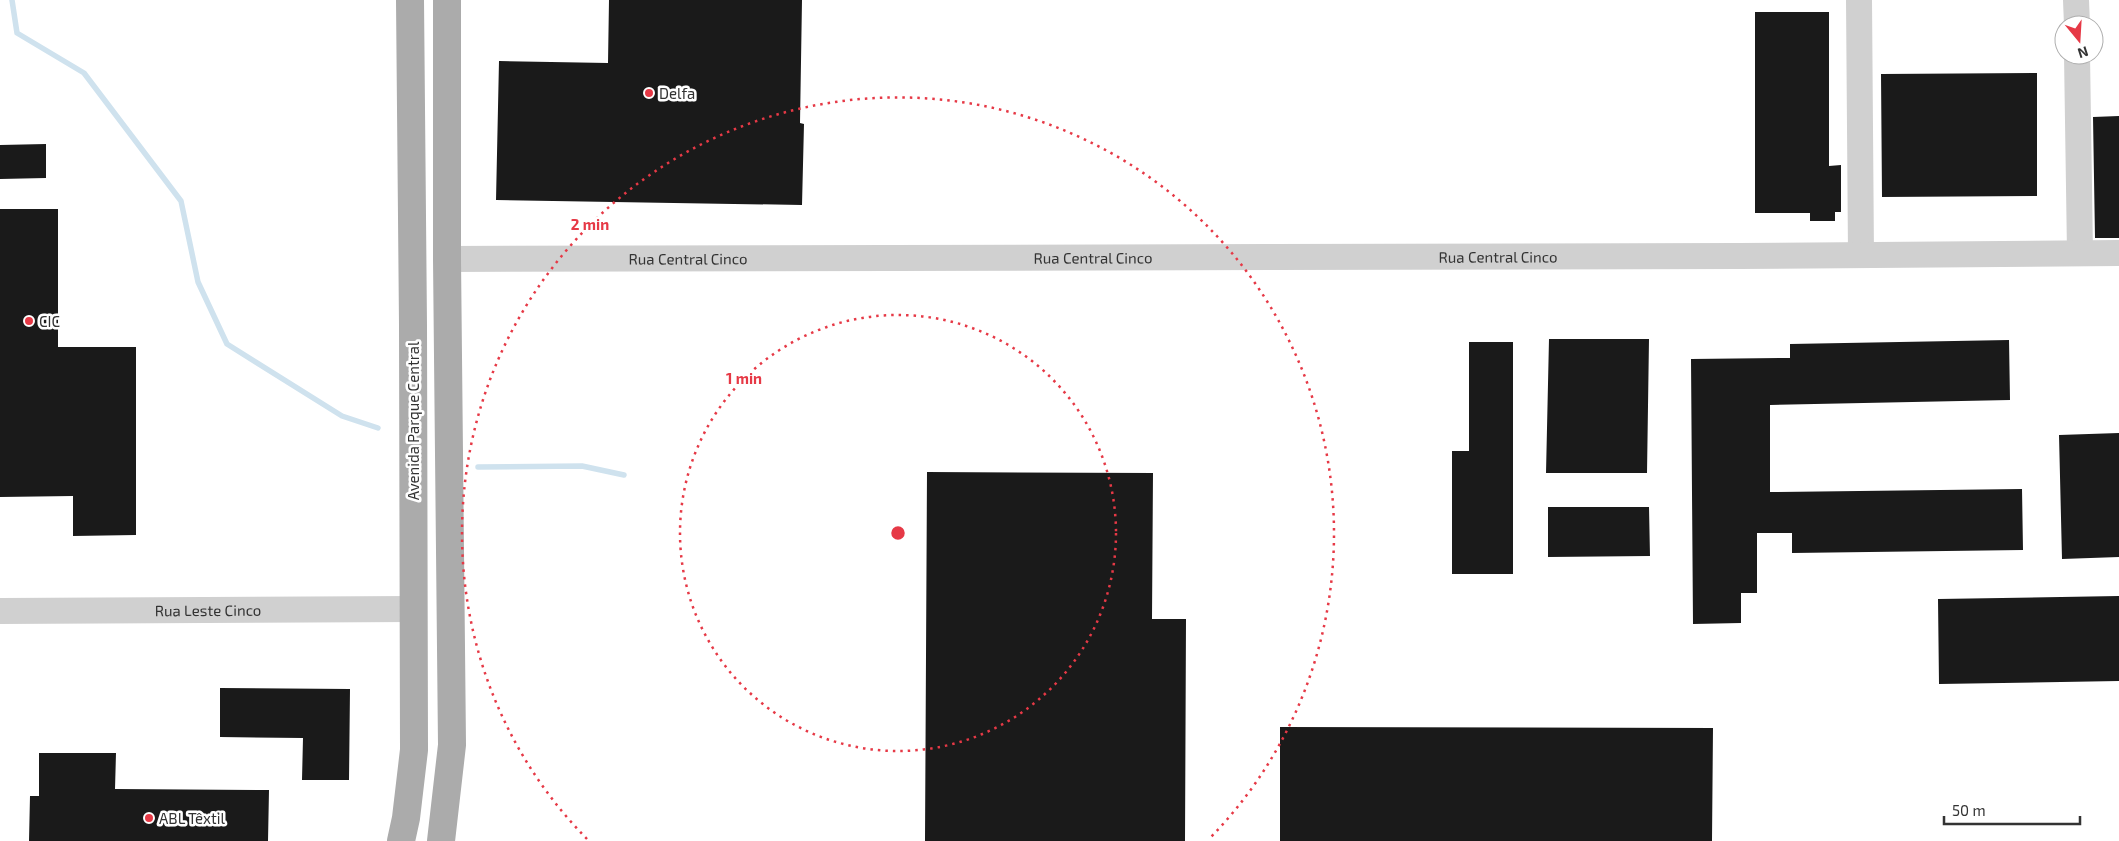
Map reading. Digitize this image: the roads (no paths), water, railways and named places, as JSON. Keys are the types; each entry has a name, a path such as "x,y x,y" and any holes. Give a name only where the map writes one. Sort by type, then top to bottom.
{"main road":[{"name":"Avenida Parque Central","path":"401,841 406,818 414,750 410,0"},
{"path":"441,841 452,745 447,259 447,0"}],"street":[{"path":"1860,0 1861,255"},
{"path":"2076,0 2077,15"},
{"path":"2077,65 2080,253"},
{"name":"Rua Central Cinco","path":"447,259 1739,256 2119,253"},
{"name":"Rua Leste Cinco","path":"0,611 414,610"}],"waterway":[{"path":"12,0 17,33 84,73 181,201 198,282 227,344 342,416 378,428"},
{"path":"478,467 582,466 624,475"}],"place":[{"name":"Delfa","path":"649,93"},
{"name":"CIC","path":"29,321"},
{"name":"ABL Têxtil","path":"149,818"}]}
